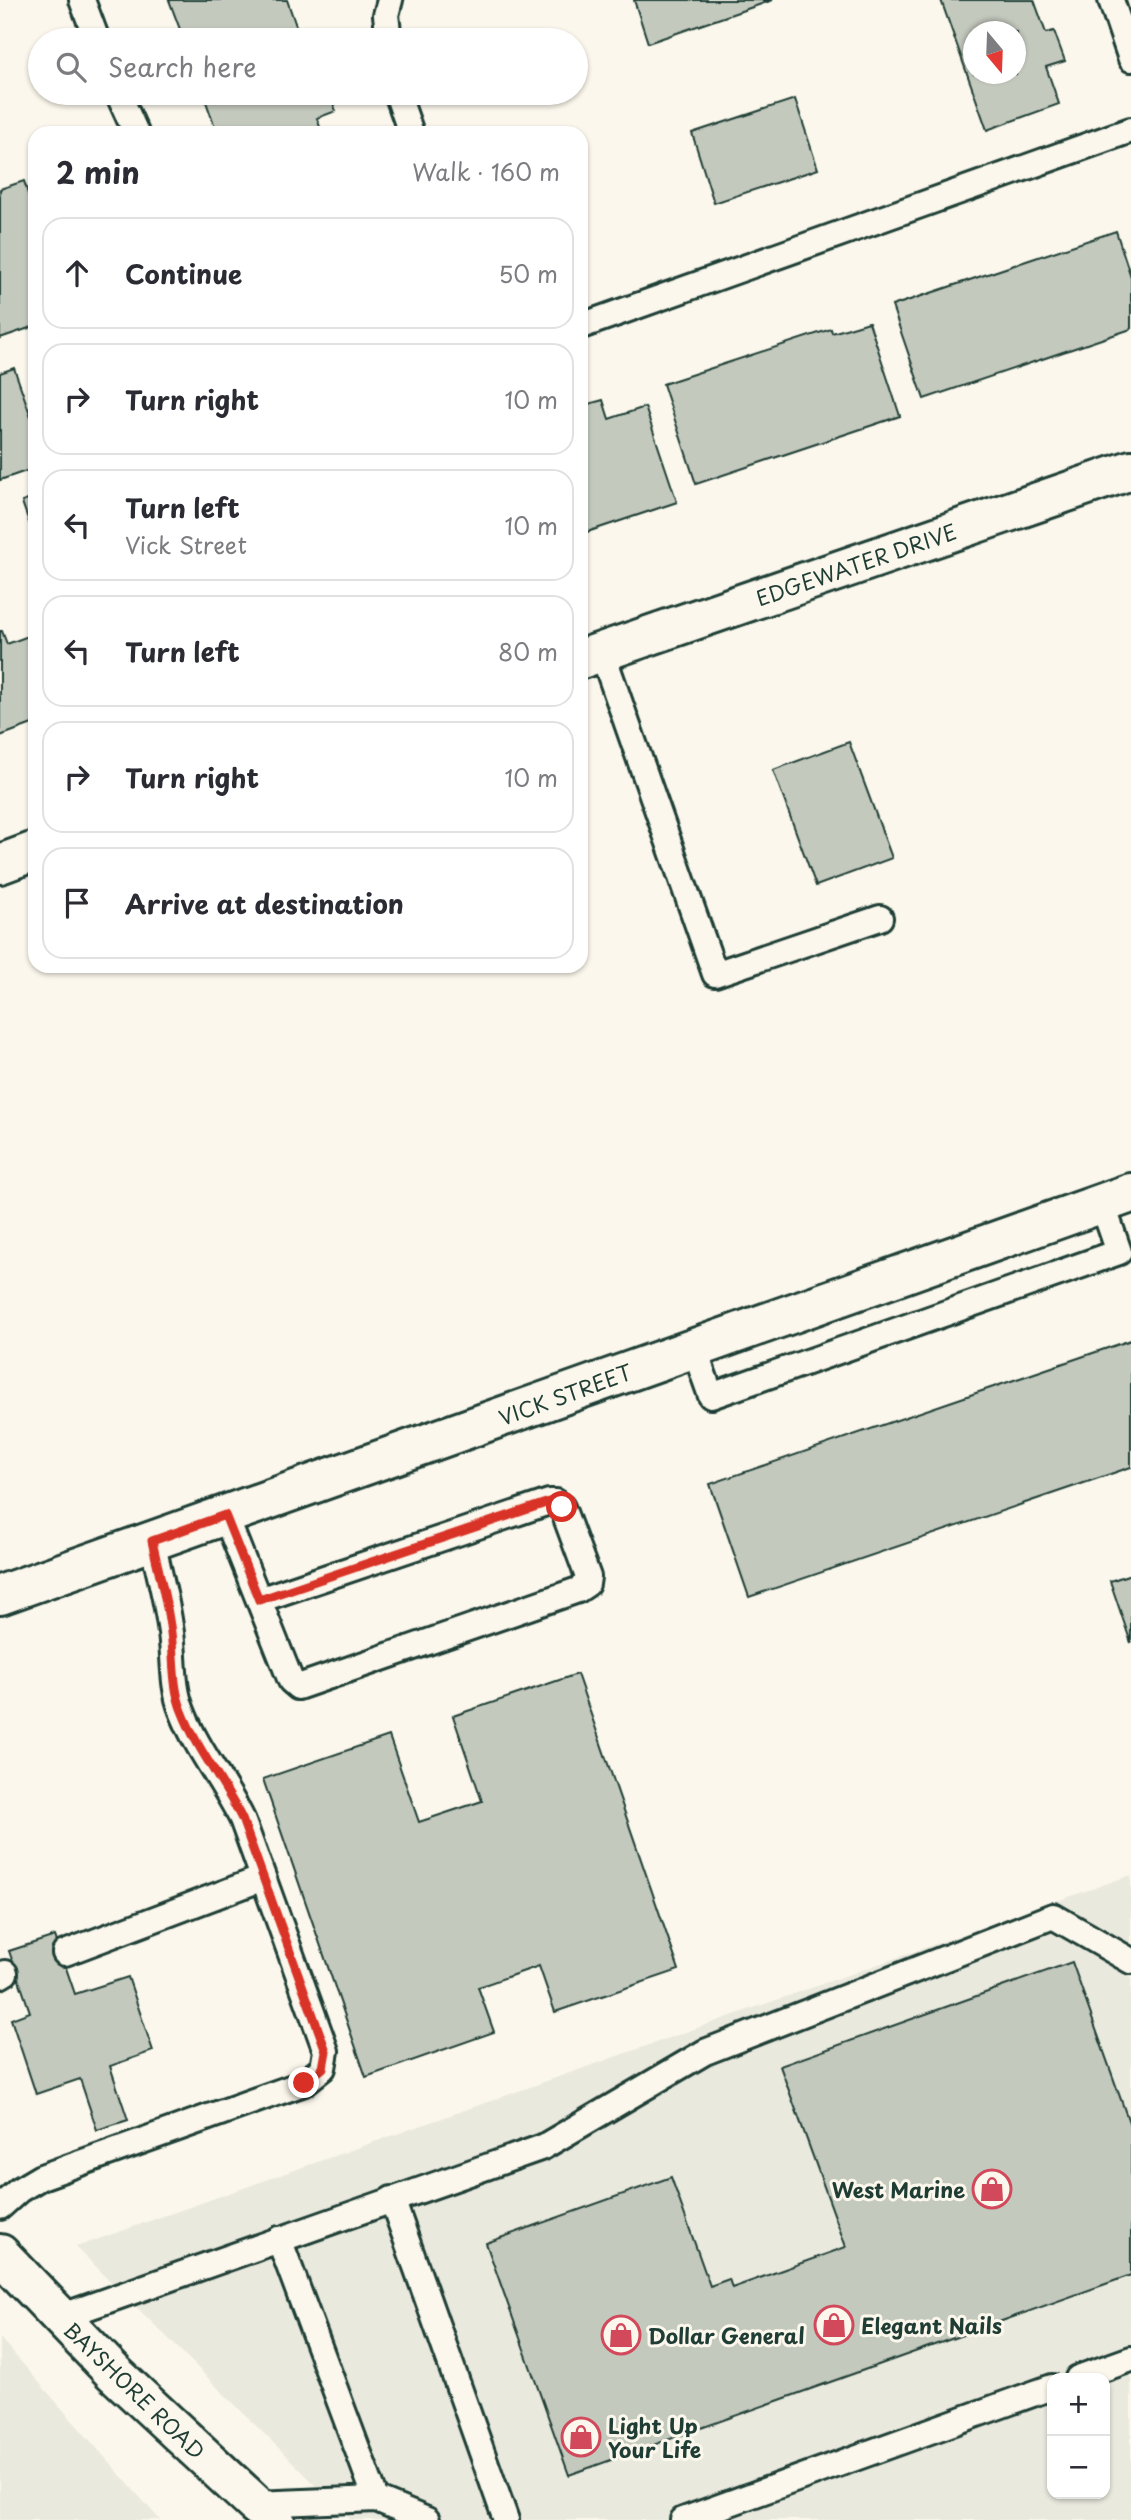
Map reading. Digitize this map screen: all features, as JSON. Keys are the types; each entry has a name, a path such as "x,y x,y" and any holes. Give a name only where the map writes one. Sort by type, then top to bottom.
{"street":[{"name":"EDGEWATER DRIVE","path":"592,656 1131,470"},
{"path":"0,864 28,854"},
{"name":"VICK STREET","path":"0,1595 1116,1198"},
{"name":"BAYSHORE ROAD","path":"0,2254 114,2373 265,2512"}],"lane":[{"path":"82,0 92,28"},
{"path":"388,28 386,16 390,0"},
{"path":"1111,0 1131,59"},
{"path":"123,105 133,126"},
{"path":"401,105 409,126"},
{"path":"588,324 1131,130"},
{"path":"592,656 715,974 880,918"},
{"path":"694,1348 711,1396 1106,1257 1119,1252 1116,1198"},
{"path":"225,1515 291,1681 298,1687 578,1590 587,1584 588,1577 562,1507 556,1502 549,1502 259,1600"},
{"path":"0,2207 19,2190 41,2177 304,2083 323,2068 326,2051 242,1819 229,1793 197,1744 180,1709 174,1675 171,1628 152,1541"},
{"path":"65,1953 263,1878"},
{"path":"60,2317 543,2147 705,2052 1053,1916 1131,1961"},
{"path":"392,2199 506,2520"},
{"path":"279,2239 376,2499"},
{"path":"1092,2373 1131,2359"},
{"path":"683,2520 1047,2390"},
{"path":"265,2512 376,2499 427,2520"}],"shaded area":[{"path":"1131,1875 1131,2520 351,2520 76,2247"},
{"path":"0,2338 160,2520 0,2520"}],"building":[{"path":"169,0 287,0 297,28 180,28"},
{"path":"634,0 773,0 648,43"},
{"path":"941,0 1034,0 1046,33 1054,31 1065,61 1046,67 1059,104 987,130 971,84 1026,84 1026,21 963,21 963,62"},
{"path":"795,99 818,169 714,203 692,133"},
{"path":"207,105 334,105 336,111 317,118 320,126 215,126"},
{"path":"24,181 28,194 28,328 0,338 0,189"},
{"path":"1116,231 1131,277 1131,329 924,399 892,306"},
{"path":"869,322 900,416 696,484 663,384 831,329 832,333"},
{"path":"14,368 28,408 28,470 0,480 0,373"},
{"path":"603,400 609,419 645,407 677,502 588,532 588,404"},
{"path":"28,500 28,519 22,502"},
{"path":"2,631 7,644 28,636 28,726 0,736"},
{"path":"849,742 892,858 816,886 773,770"},
{"path":"1131,1340 1131,1467 749,1597 710,1484"},
{"path":"1131,1574 1131,1643 1110,1581"},
{"path":"577,1674 679,1970 555,2012 539,1966 478,1987 494,2032 366,2077 263,1779 389,1736 419,1822 482,1801 453,1716"},
{"path":"55,1936 75,1994 128,1977 153,2051 110,2066 128,2120 97,2130 80,2079 36,2094 11,2019 30,2012 9,1951"},
{"path":"1072,1962 1131,2128 1131,2275 569,2475 486,2243 671,2177 710,2286 729,2279 732,2288 846,2247 780,2066"}],"place":[{"name":"West Marine","path":"992,2189"},
{"name":"Elegant Nails","path":"834,2325"},
{"name":"Dollar General","path":"621,2335"},
{"name":"Light Up Your Life","path":"581,2437"}],"route":[{"path":"304,2083 323,2068 326,2051 242,1819 229,1793 197,1744 180,1709 174,1675 171,1628 152,1541 225,1515 259,1600 549,1502 556,1502 562,1507"}]}
